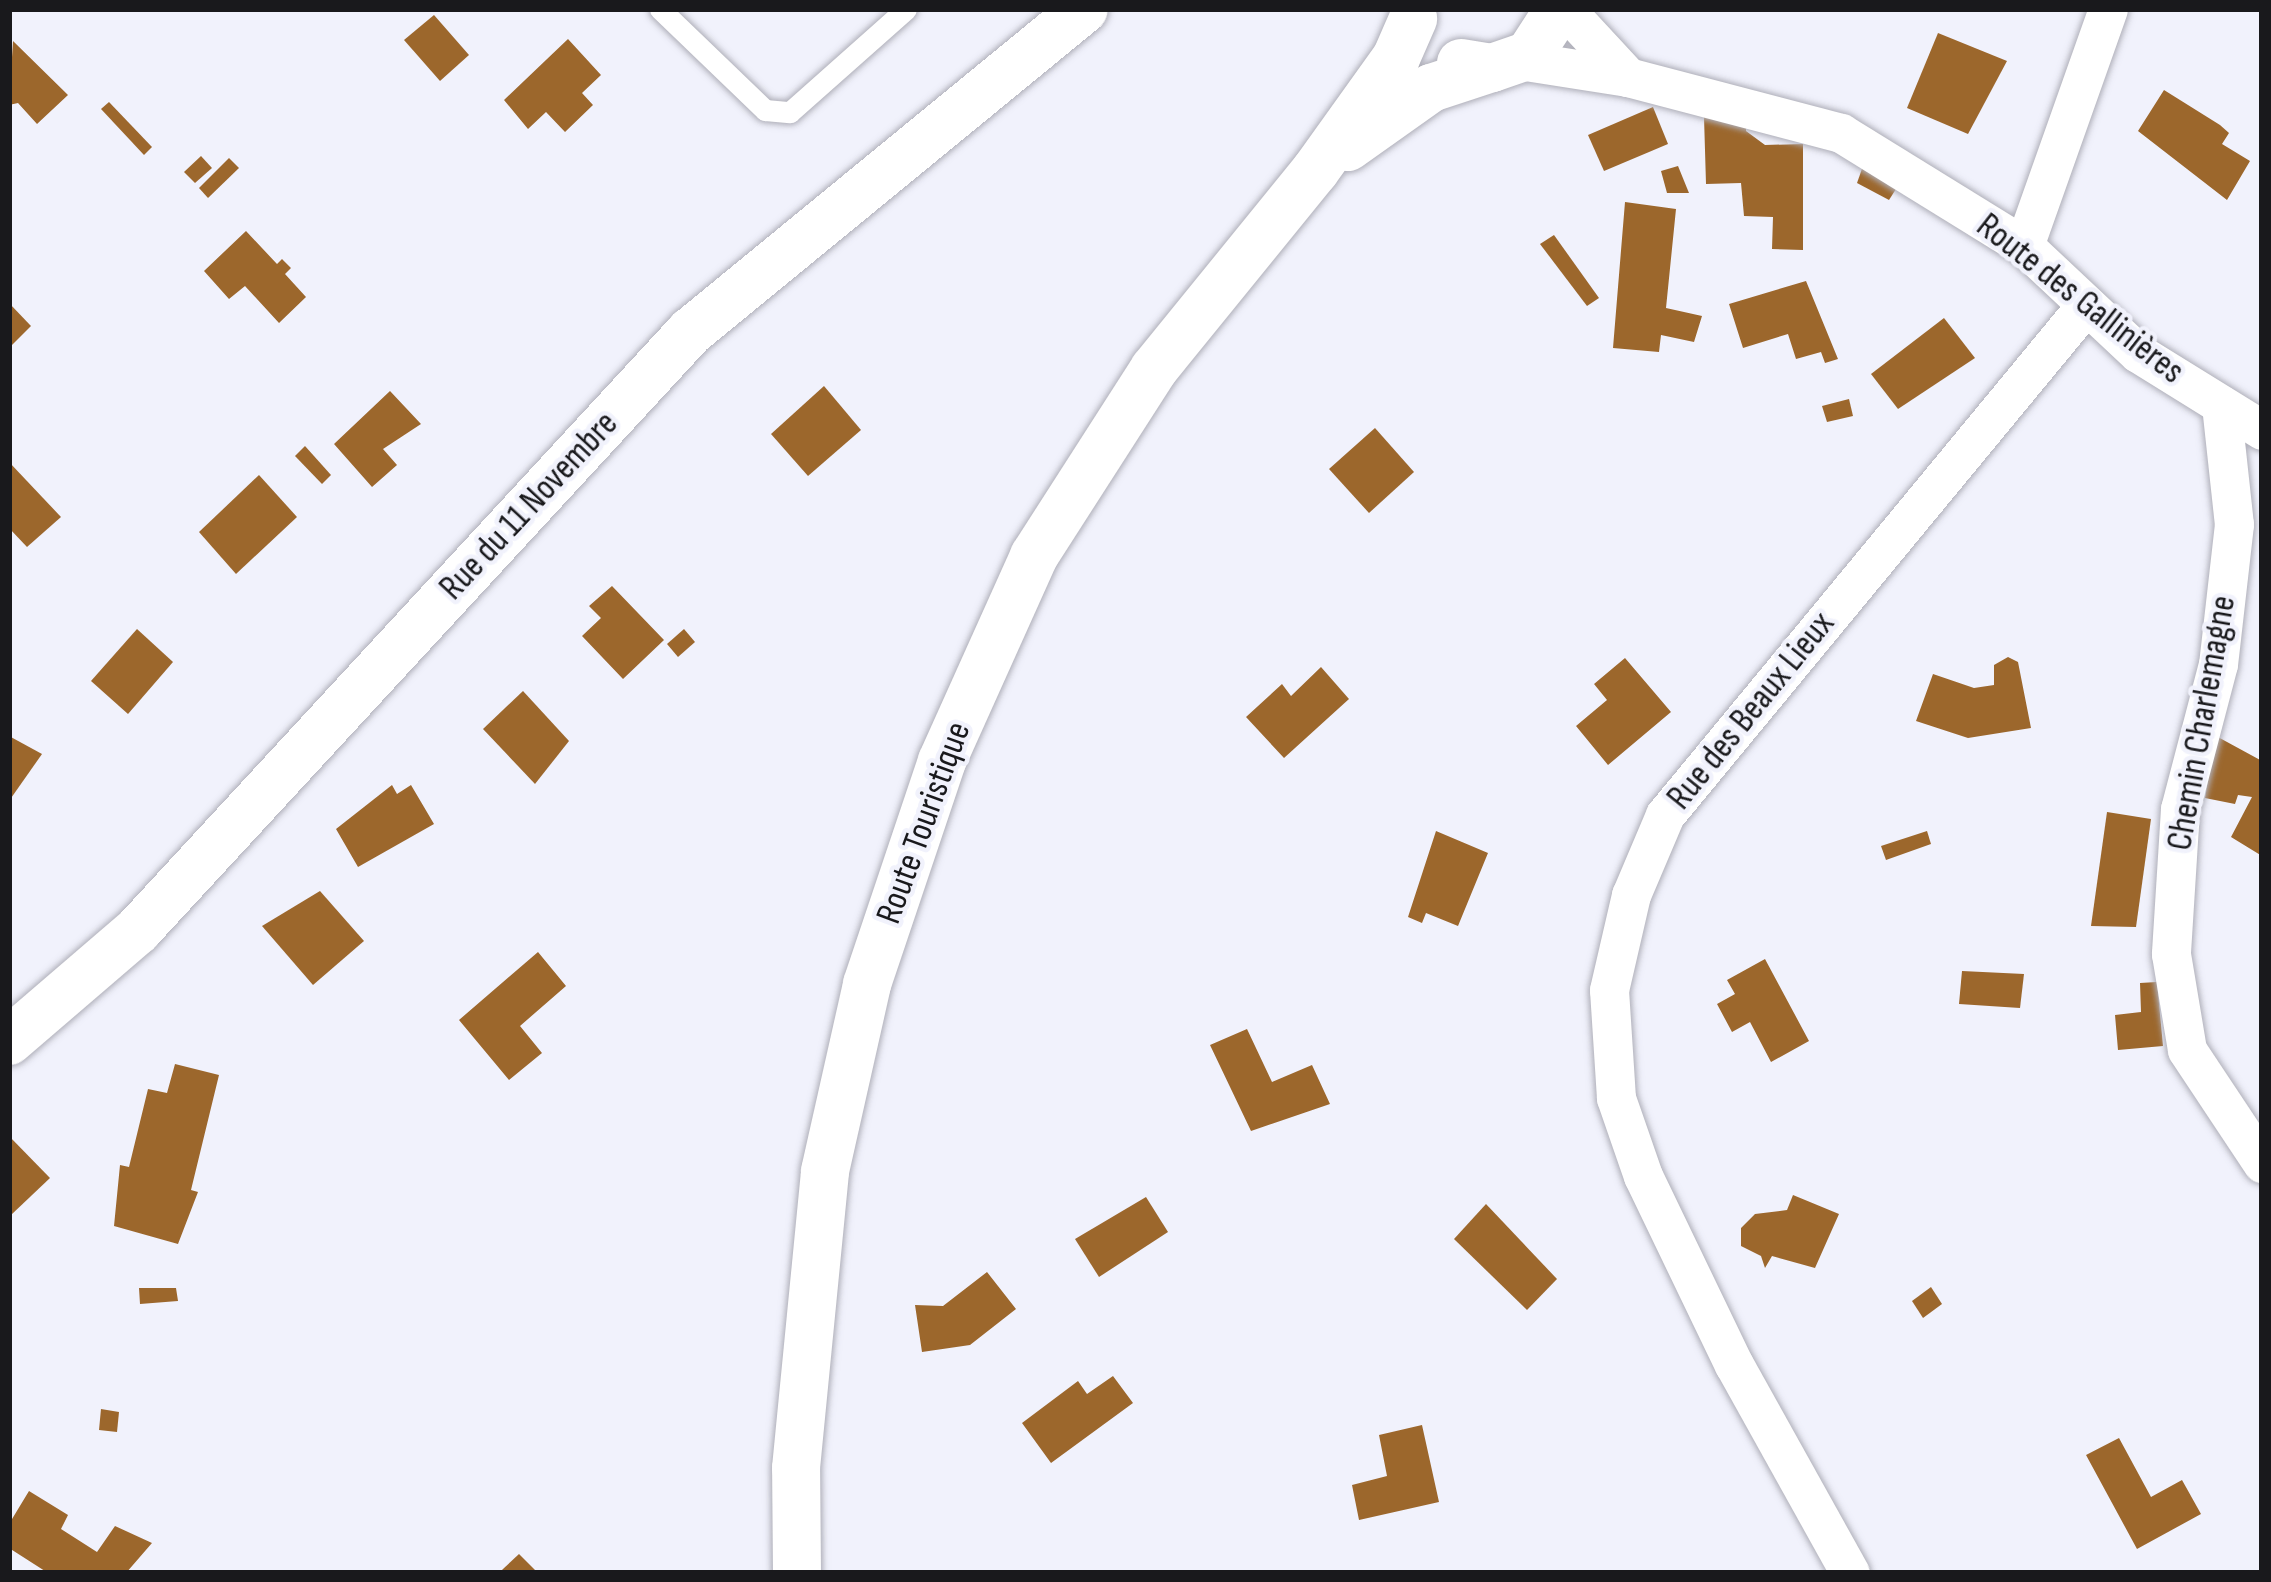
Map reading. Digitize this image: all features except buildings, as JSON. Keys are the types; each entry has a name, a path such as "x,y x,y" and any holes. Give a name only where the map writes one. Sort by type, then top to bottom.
{"street":[{"name":"Rue du 11 Novembre","path":"9,1041 137,930 690,332 1084,9"},
{"path":"1412,14 1444,56 1505,64 1544,41 1562,9 1628,76"},
{"path":"2024,246 2108,9"},
{"name":"Route Touristique","path":"797,1573 796,1468 825,1171 867,984 942,761 1034,556 1154,368 1315,171 1396,58 1412,14"},
{"name":"Route des Gallinières","path":"1505,64 1628,76 1841,133 2024,246 2138,353 2262,430"},
{"name":"Route Touristique","path":"1315,171 1431,88 1505,64"},
{"name":"Rue des Beaux Lieux","path":"1850,1573 1734,1366 1643,1176 1616,1098 1609,990 1631,895 1665,815 2086,305"},
{"name":"Chemin Charlemagne","path":"2221,405 2234,524 2218,664 2180,808 2171,954 2187,1050 2262,1163"}],"lane":[{"path":"660,9 765,110 790,112 906,9"}]}
